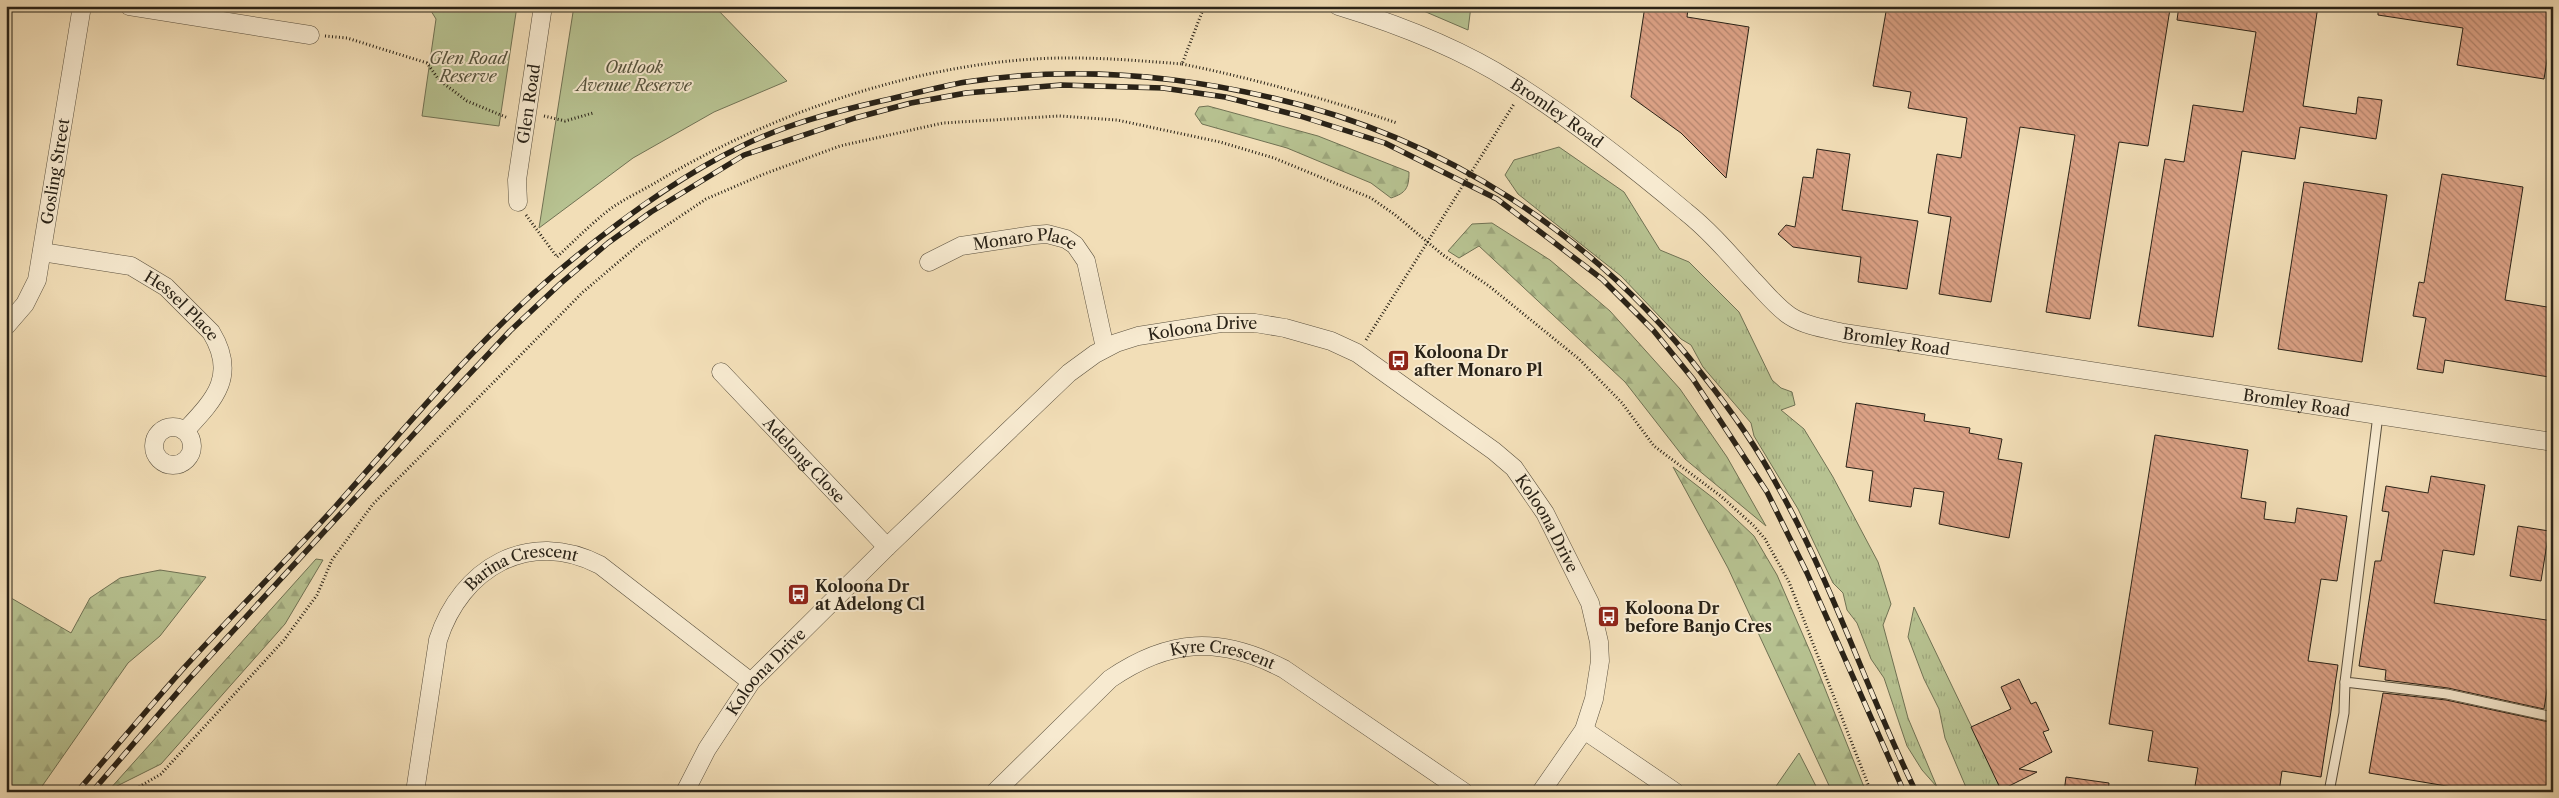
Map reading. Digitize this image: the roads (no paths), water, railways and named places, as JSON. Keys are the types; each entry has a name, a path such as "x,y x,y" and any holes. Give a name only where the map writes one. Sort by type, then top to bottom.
{"street":[{"name":"Gosling Street","path":"6,326 19,312 37,280 82,6"},
{"path":"129,6 310,35"},
{"name":"Glen Road","path":"518,202 517,180 543,6"},
{"name":"Bromley Road","path":"1338,6 1436,43 1511,81 1561,114 1633,168 1704,227 1763,291 1791,317 1844,334 2553,442"},
{"name":"Monaro Place","path":"929,262 961,246 1047,234 1066,239 1075,245 1086,261 1105,348"},
{"name":"Hessel Place","path":"42,252 114,262 138,270 166,287 211,332 217,341 222,360 221,386 212,402 185,431"},
{"name":"Koloona Drive","path":"685,792 707,750 751,682 887,547 1069,373 1105,348 1126,339 1187,326 1254,323 1316,336 1357,353 1504,459 1535,496 1582,587 1595,622 1600,661 1594,699 1584,730 1541,792"},
{"name":"Adelong Close","path":"721,372 887,547"},
{"name":"Barina Crescent","path":"415,792 438,640 445,617 467,586 494,566 508,559 538,552 555,552 586,558 600,566 751,682"},
{"name":"Kyre Crescent","path":"995,792 1110,680 1130,666 1153,656 1175,649 1199,646 1223,647 1242,651 1258,656 1284,669 1464,792"},
{"path":"1584,730 1675,792"}],"lane":[{"path":"2330,792 2344,713 2345,682 2378,415"},
{"path":"2345,682 2447,694 2553,717"}],"railway":[{"path":"77,792 182,670 335,507 469,357 556,273 644,204 691,174 740,147 774,132 809,120 863,105 966,82 1043,74 1120,75 1197,83 1273,98 1336,115 1397,138 1455,166 1512,199 1565,236 1614,278 1660,324 1723,401 1761,457 1798,524 1816,562 1881,716 1916,792"},
{"path":"92,792 189,679 510,331 560,284 608,243 651,212 744,155 855,118 911,103 966,93 1061,85 1163,88 1225,97 1300,116 1385,143 1497,199 1602,279 1653,330 1693,379 1767,492 1807,573 1904,792"}],"place":[{"name":"Koloona Dr after Monaro Pl","path":"1398,361"},
{"name":"Koloona Dr at Adelong Cl","path":"799,595"},
{"name":"Koloona Dr before Banjo Cres","path":"1609,617"}],"park label":[{"name":"Glen Road Reserve","path":"468,67"},
{"name":"Outlook Avenue Reserve","path":"634,76"}]}
